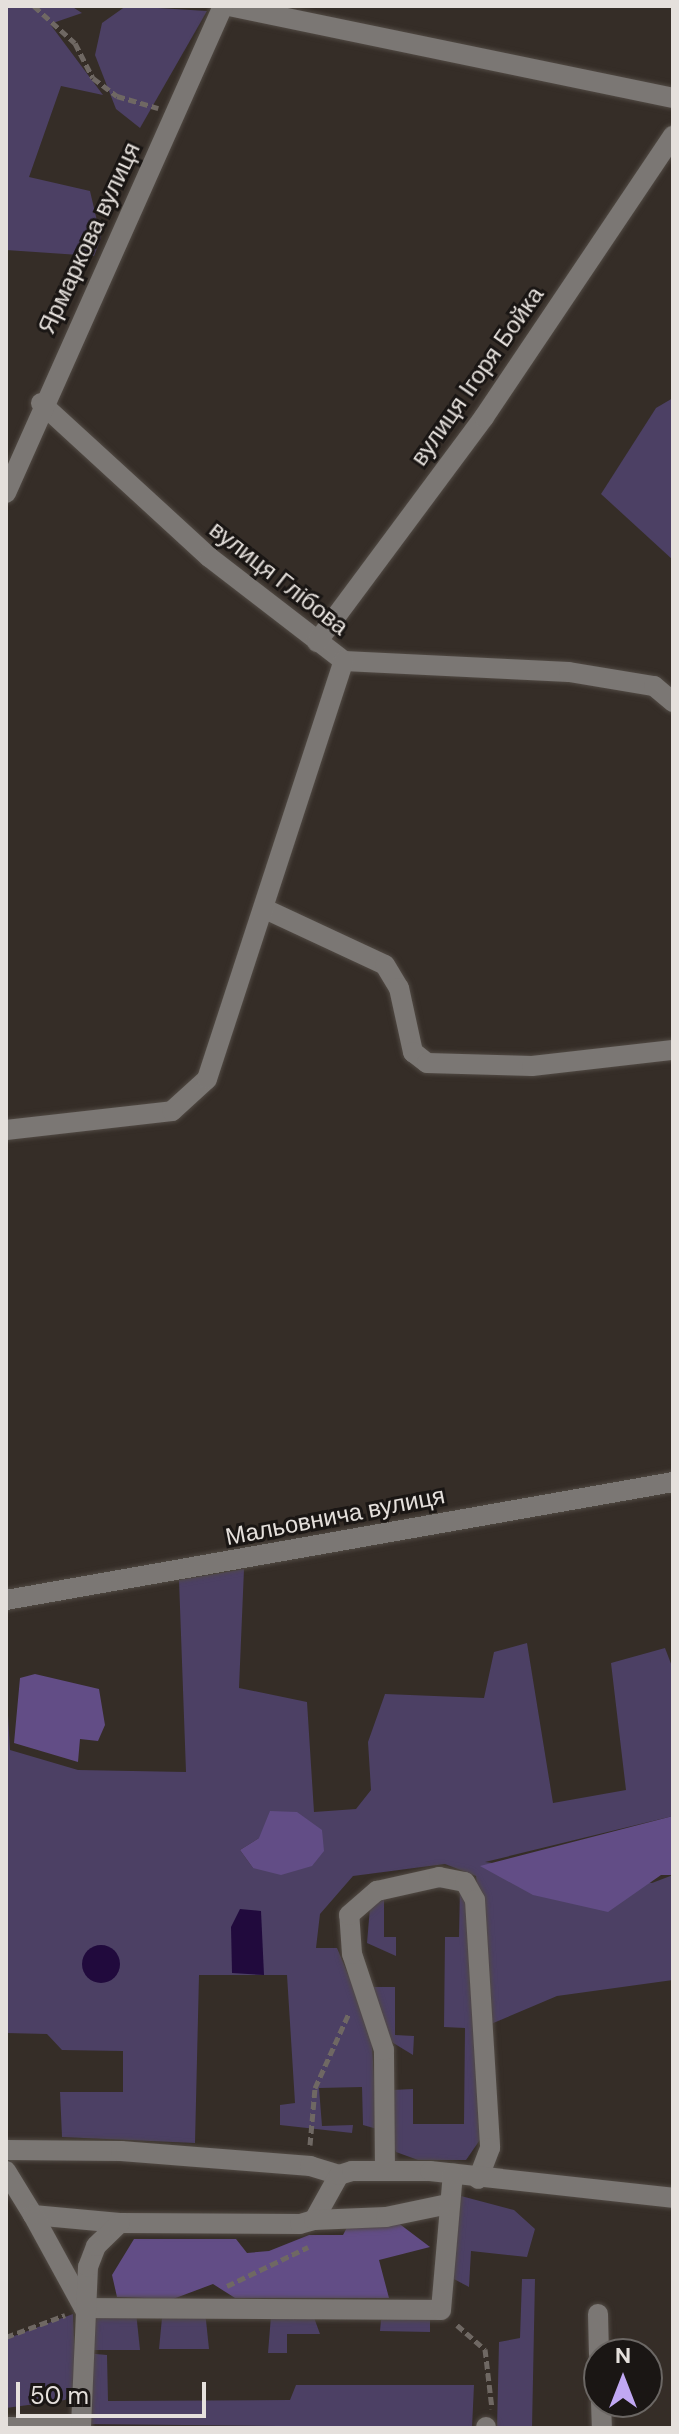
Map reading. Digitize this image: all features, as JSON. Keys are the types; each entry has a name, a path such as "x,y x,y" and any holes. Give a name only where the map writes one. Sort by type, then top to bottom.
{"street":[{"name":"Ярмаркова вулиця","path":"6,493 41,403 223,6"},
{"path":"229,6 673,98"},
{"name":"вулиця Ігоря Бойка","path":"317,642 484,417 673,136"},
{"name":"вулиця Глібова","path":"41,403 209,557 344,661 551,670 663,683 673,702"},
{"path":"6,1130 154,1115 192,1097 218,1055 344,661"},
{"path":"265,909 385,965 399,988 413,1052 427,1063 532,1066 673,1050"},
{"name":"Мальовнича вулиця","path":"6,1600 673,1482"},
{"path":"385,2170 384,2050 365,1995 349,1915 377,1891 439,1877 465,1882 475,1900 489,2050 490,2148 478,2179"},
{"path":"6,2150 310,2166 339,2175 385,2170 453,2174 673,2198"},
{"path":"6,2171 84,2308"},
{"path":"84,2308 441,2310 453,2174"},
{"path":"314,2220 339,2175"},
{"path":"33,2215 120,2223 314,2220 386,2217 448,2204"},
{"path":"6,2427 81,2427 84,2308 96,2246 120,2223"},
{"path":"598,2314 599,2338"}],"path":[{"path":"34,6 75,43 93,78 117,96 159,108 166,131"},
{"path":"310,2166 315,2088 326,2076 342,2023 365,1995"},
{"path":"202,2307 239,2276 312,2246 314,2220"},
{"path":"6,2337 84,2308"},
{"path":"441,2310 485,2349 492,2417 486,2427"}],"shaded area":[{"path":"6,6 71,6 82,13 50,24 103,95 61,86 29,177 90,191 101,238 94,256 6,250"},
{"path":"126,6 207,11 140,128 116,109 95,55 102,23"},
{"path":"673,398 673,560 601,494 656,408"},
{"path":"244,1569 239,1688 307,1702 314,1812 356,1809 371,1790 368,1742 385,1694 484,1698 494,1652 527,1643 553,1803 626,1790 611,1663 665,1648 673,1669 673,1816 485,1862 652,1883 673,1875 673,1980 557,1996 491,2024 476,1876 445,1864 353,1876 320,1914 316,1948 337,1948 371,2028 377,2129 363,2125 362,2087 319,2088 322,2126 353,2125 352,2133 280,2125 280,2105 295,2103 287,1975 199,1975 195,2143 62,2137 60,2092 123,2092 123,2051 62,2050 47,2034 6,2033 6,1680 10,1750 78,1770 186,1772 179,1580","holes":["259,1838 253,1868 240,1850"]},
{"path":"35,1674 99,1689 105,1725 98,1741 80,1739 78,1762 14,1743 20,1678"},
{"path":"270,1811 297,1812 322,1830 324,1851 312,1866 281,1875 253,1868 240,1850 259,1838"},
{"path":"673,1816 673,1875 661,1875 608,1912 533,1895 480,1866"},
{"path":"434,1879 458,1881 468,1892 484,2066 484,2134 466,2160 418,2160 396,2152 391,2141 392,2090 413,2089 413,2124 464,2124 465,2028 444,2027 445,1937 459,1937 460,1887 434,1888"},
{"path":"384,1899 384,1937 396,1937 396,1956 367,1943 370,1907"},
{"path":"240,1909 261,1911 264,1975 232,1973 231,1927"},
{"path":"101,1945 114,1951 120,1964 114,1977 101,1983 88,1977 82,1964 88,1951"},
{"path":"368,1987 395,1987 395,2035 414,2036 413,2055 390,2041"},
{"path":"461,2196 514,2210 535,2229 527,2257 471,2251 469,2287 452,2278"},
{"path":"355,2212 397,2222 430,2247 379,2260 389,2298 235,2298 213,2284 173,2299 117,2297 112,2275 134,2239 236,2239 247,2253 269,2251 309,2235 343,2235"},
{"path":"522,2279 535,2279 532,2428 497,2428 499,2342 520,2338"},
{"path":"105,2311 136,2312 140,2350 90,2350 93,2319"},
{"path":"205,2311 209,2349 159,2349 162,2318"},
{"path":"312,2312 320,2334 287,2334 287,2353 268,2353 271,2316"},
{"path":"73,2314 76,2390 65,2400 6,2408 6,2339"},
{"path":"430,2317 430,2332 380,2331 381,2320"},
{"path":"85,2353 107,2355 108,2401 290,2400 296,2385 474,2385 472,2428 87,2424"}]}
